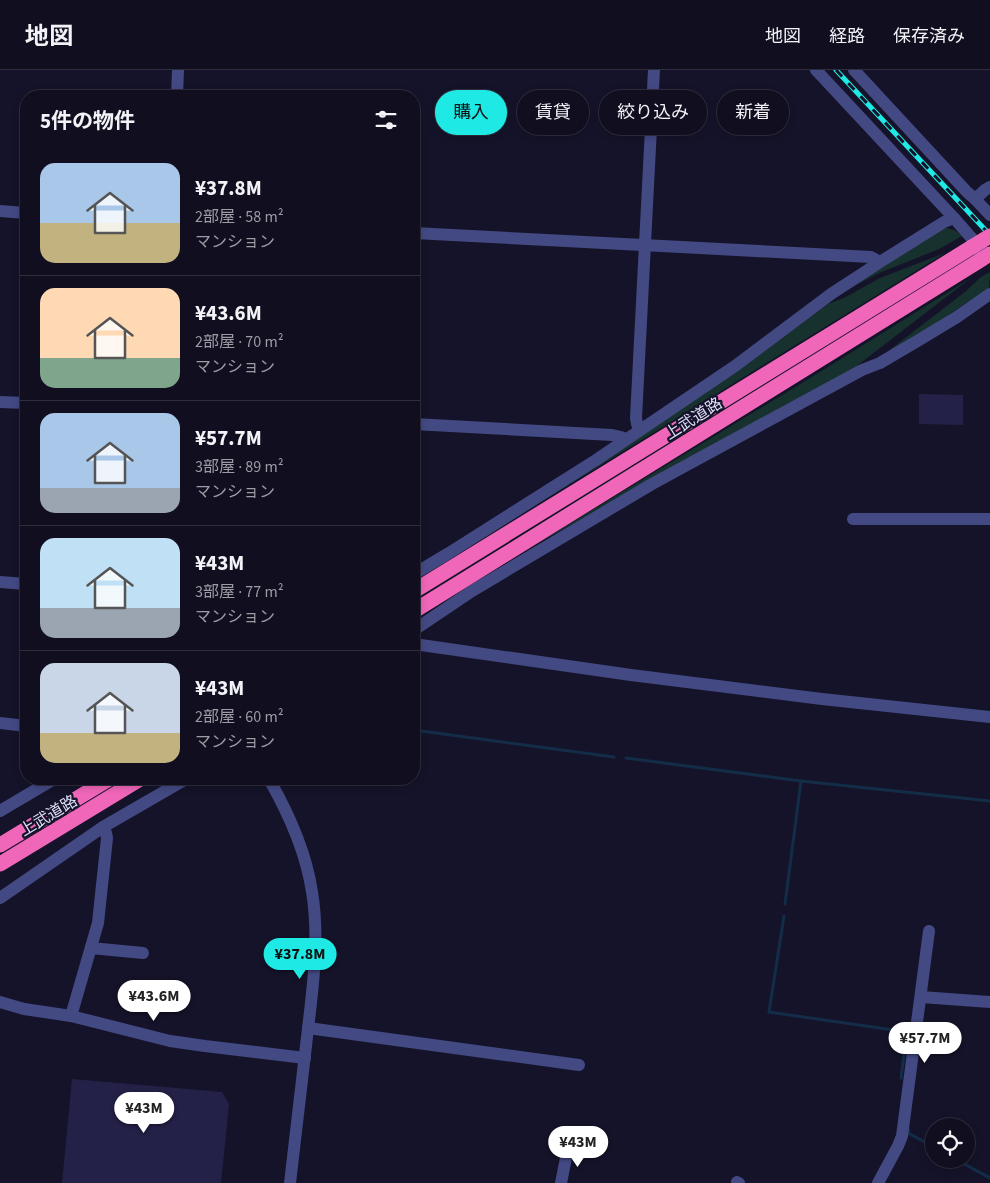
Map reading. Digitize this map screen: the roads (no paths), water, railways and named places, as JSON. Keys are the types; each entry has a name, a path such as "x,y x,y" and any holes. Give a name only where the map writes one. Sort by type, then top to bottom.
{"highway":[{"name":"上武道路","path":"420,608 468,586 983,255 990,236"},
{"name":"上武道路","path":"420,587 453,559 983,255"},
{"name":"上武道路","path":"2,844 99,785"},
{"name":"上武道路","path":"0,866 130,785"}],"street":[{"path":"177,90 178,70"},
{"path":"640,430 636,418 654,70"},
{"path":"816,70 954,218 983,255"},
{"path":"854,70 990,215"},
{"path":"975,199 990,187"},
{"path":"0,211 20,213"},
{"path":"420,572 453,559 734,366 831,294 944,222 954,218"},
{"path":"420,233 871,257 880,262"},
{"path":"420,625 468,586 862,370 880,363 957,317 990,294"},
{"path":"0,402 20,402"},
{"path":"420,424 612,435 626,439"},
{"path":"853,519 990,519"},
{"path":"0,582 20,584"},
{"path":"420,645 641,676 990,718"},
{"path":"0,723 20,725"},
{"path":"0,811 44,785"},
{"path":"0,898 104,827 176,785"},
{"path":"272,785 283,803 302,848 312,890 316,920 308,1028 290,1183"},
{"path":"71,1016 100,914 107,838 104,827"},
{"path":"878,1183 902,1136 930,931"},
{"path":"91,948 143,953"},
{"path":"921,997 990,1002"},
{"path":"0,1002 24,1009 71,1016 177,1042 305,1058"},
{"path":"308,1028 579,1065"},
{"path":"562,1183 568,1148"}],"waterway":[{"path":"420,731 614,757"},
{"path":"626,758 801,781 990,801"},
{"path":"785,904 801,781"},
{"path":"784,916 769,1012 907,1032 901,1078"},
{"path":"909,1130 908,1133 925,1142"},
{"path":"972,1168 990,1178"}],"railway":[{"path":"836,70 990,235"}]}
